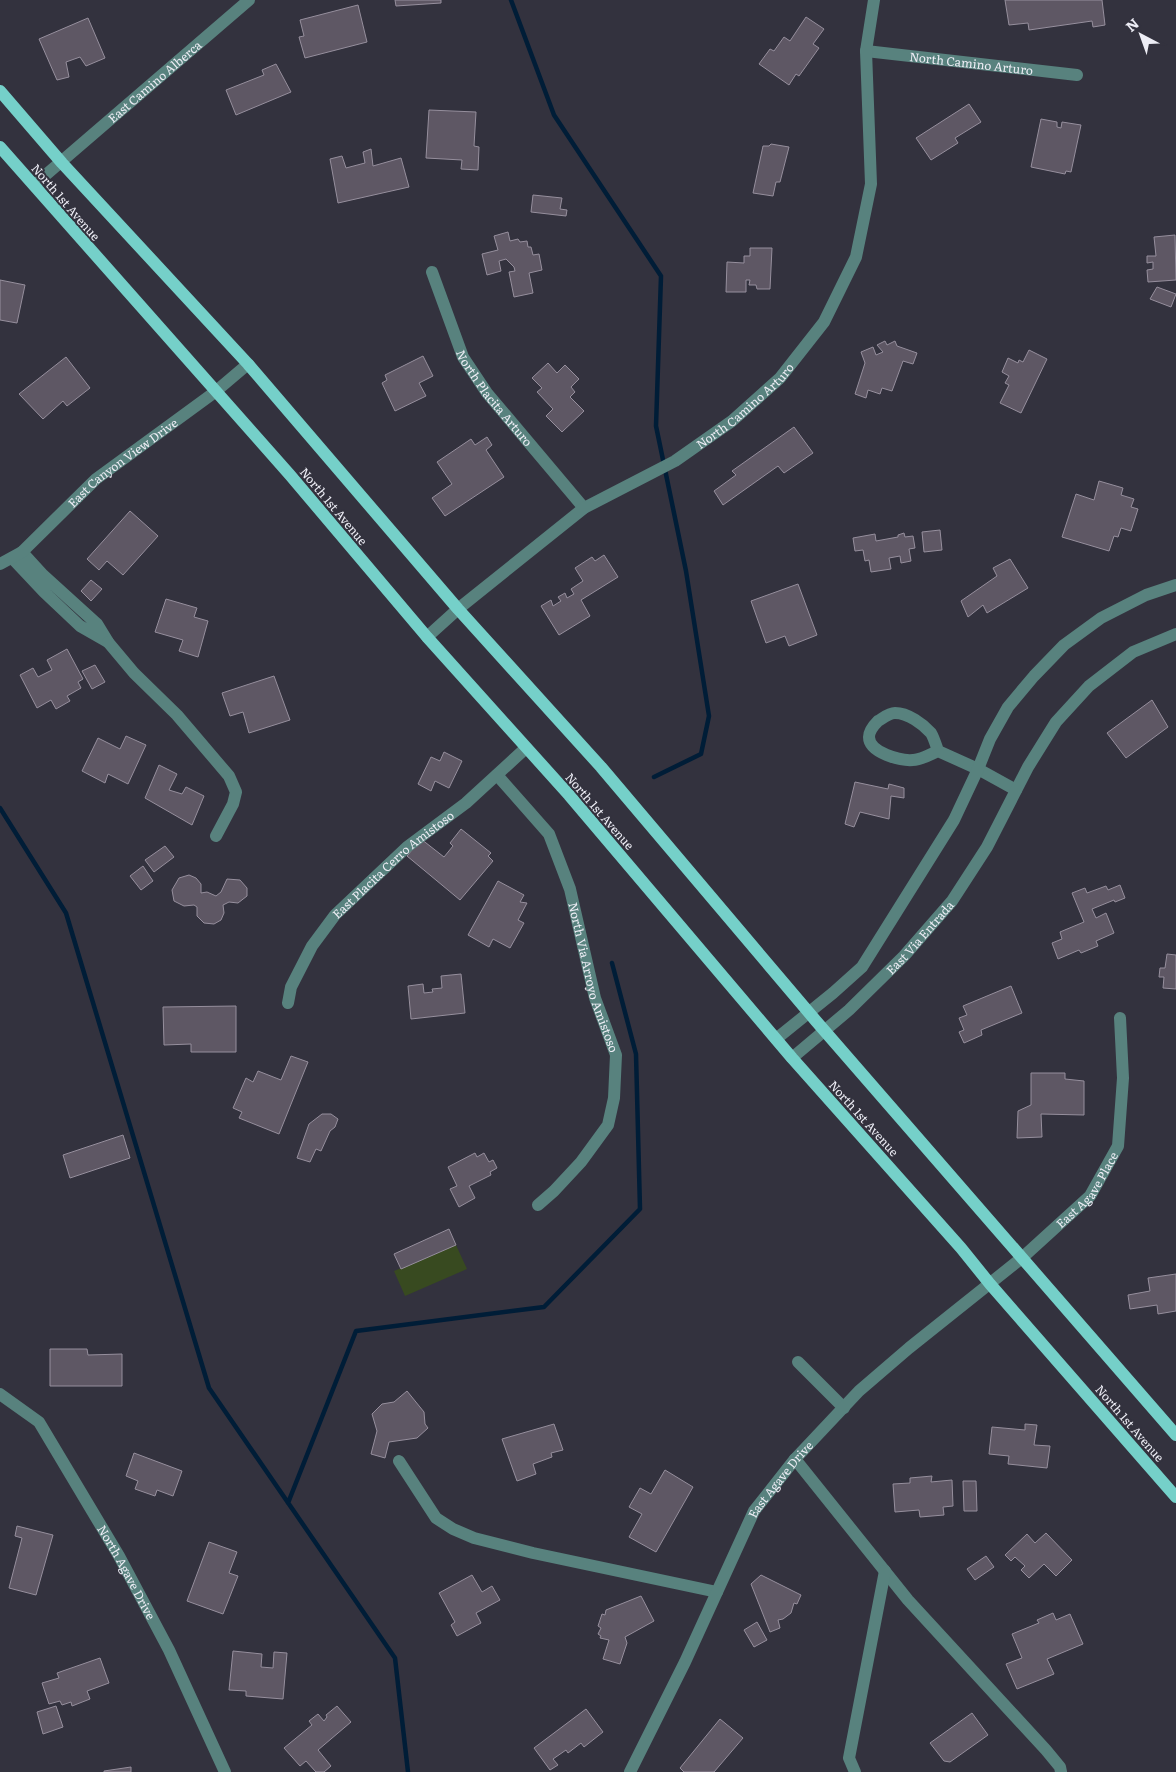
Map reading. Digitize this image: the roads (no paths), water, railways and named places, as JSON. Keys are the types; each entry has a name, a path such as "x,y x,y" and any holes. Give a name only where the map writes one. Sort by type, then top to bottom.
{"main road":[{"name":"North 1st Avenue","path":"0,91 62,163 248,364 458,609 601,767 808,1012 1176,1435"},
{"name":"North 1st Avenue","path":"0,147 290,475 427,637 569,795 792,1058 961,1248 990,1284 1176,1496"}],"street":[{"name":"East Camino Alberca","path":"34,186 249,0"},
{"name":"North Camino Arturo","path":"427,637 458,609 584,508 675,461 732,421 780,378 824,322 856,257 871,184 866,51 874,0"},
{"name":"North Camino Arturo","path":"866,51 1077,75"},
{"name":"North Placita Arturo","path":"432,272 463,357 487,393 584,508"},
{"name":"East Canyon View Drive","path":"0,564 17,555 96,479 215,392 248,364"},
{"path":"17,555 44,592 80,626 108,642 134,673 192,731 229,776 236,792 233,804 216,836"},
{"name":"East Via Entrada","path":"776,1039 862,967 954,820 978,770 990,739 1008,708 1034,676 1064,645 1101,618 1146,596 1176,585"},
{"name":"East Via Entrada","path":"792,1058 849,1010 904,956 952,901 986,848 1028,767 1056,722 1089,686 1133,652 1176,634"},
{"path":"938,751 914,760 894,758 880,753 870,744 868,737 874,726 884,717 894,713 908,716 922,724 932,734 938,751 1016,790"},
{"name":"East Placita Cerro Amistoso","path":"288,1004 291,987 312,946 335,915 407,847 466,803 526,748"},
{"name":"North Via Arroyo Amistoso","path":"497,774 549,834 570,889 595,998 616,1055 614,1098 608,1125 581,1162 538,1205"},
{"name":"East Agave Place","path":"1023,1258 1090,1196 1118,1146 1124,1078 1120,1018"},
{"name":"East Agave Drive","path":"630,1772 685,1662 754,1511 795,1459 859,1391 1023,1258"},
{"path":"798,1362 844,1408"},
{"name":"North Agave Drive","path":"0,1394 39,1422 120,1556 168,1650 225,1772"},
{"path":"795,1459 908,1600 1046,1750 1060,1767 1061,1772"},
{"path":"399,1461 436,1518 453,1529 474,1538 533,1553 717,1592"},
{"path":"855,1772 849,1758 886,1572"}],"waterway":[{"path":"511,0 554,115 661,276 656,426 686,571 709,716 701,754 654,777"},
{"path":"0,808 66,913 209,1388 395,1658 408,1772"},
{"path":"288,1503 356,1331 544,1307 640,1209 636,1054 612,963"}]}
